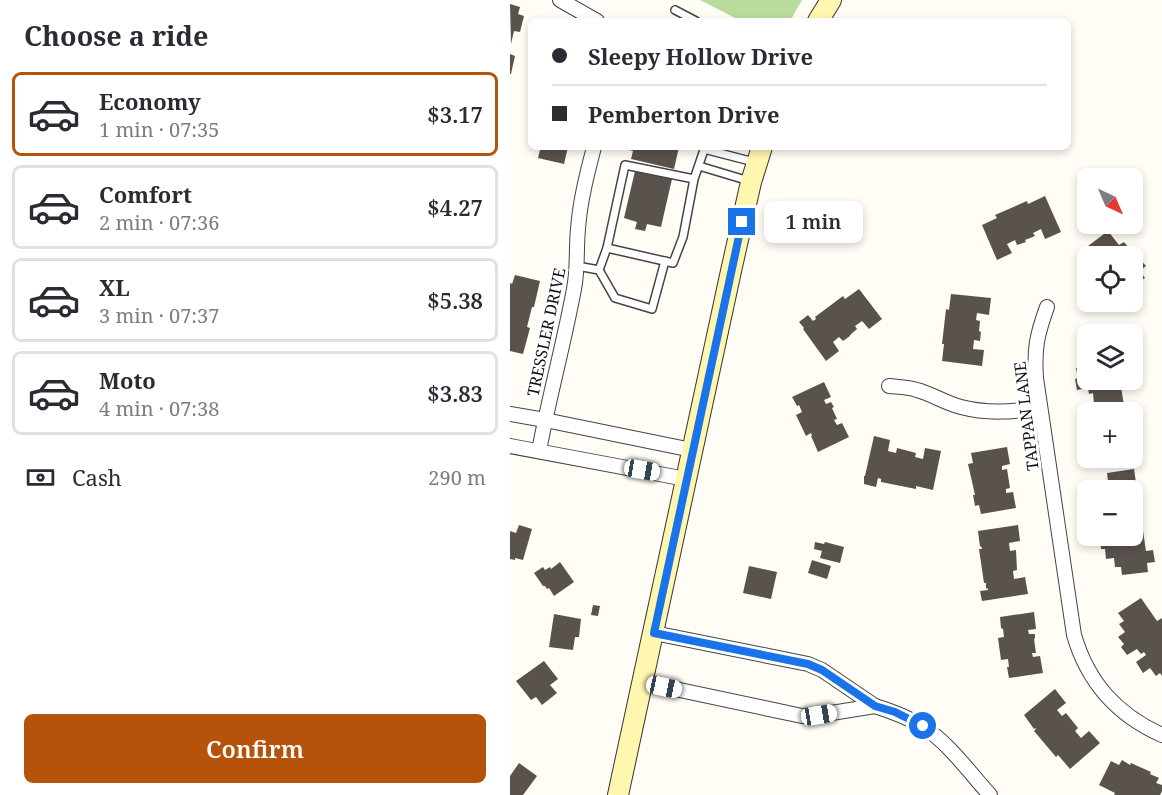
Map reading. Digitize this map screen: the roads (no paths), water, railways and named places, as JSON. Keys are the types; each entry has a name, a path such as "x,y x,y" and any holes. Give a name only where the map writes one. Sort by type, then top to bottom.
{"street":[{"path":"560,0 592,18"},
{"path":"820,18 831,0"},
{"name":"TRESSLER DRIVE","path":"539,451 575,286 578,228 593,150"},
{"path":"618,795 692,450 757,164"},
{"name":"TAPPAN LANE","path":"1047,307 1036,342 1035,360 1072,624 1083,660 1091,676 1112,702 1140,724 1162,735"},
{"path":"889,386 918,390 962,407 981,411 998,413 1040,408"},
{"path":"510,414 692,450"},
{"path":"510,446 686,479"},
{"path":"654,633 808,664 822,670 875,706 902,715 929,731 949,749 990,795"},
{"path":"642,682 794,715 819,715 875,706"}],"lane":[{"path":"675,10 690,18"},
{"path":"607,248 673,263 683,237 694,179 704,150"},
{"path":"712,150 757,164"},
{"path":"699,166 757,164"},
{"path":"665,261 652,309 615,298 599,270 607,248 625,165 694,179"},
{"path":"577,266 599,270"}]}
